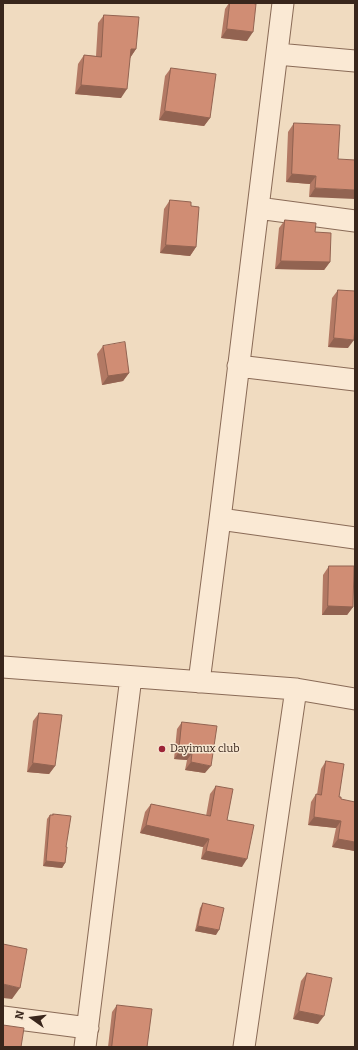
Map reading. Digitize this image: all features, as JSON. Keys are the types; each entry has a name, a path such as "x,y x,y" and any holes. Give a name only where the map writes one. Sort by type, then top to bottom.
{"street":[{"path":"199,682 283,3"},
{"path":"277,54 355,61"},
{"path":"258,208 355,220"},
{"path":"238,366 355,380"},
{"path":"220,519 355,538"},
{"path":"3,667 296,689 355,699"},
{"path":"3,1017 86,1038 131,677"},
{"path":"244,1047 296,689"}],"building":[{"path":"230,3 256,4 253,32 227,29"},
{"path":"104,15 139,17 136,49 131,49 127,89 81,85 84,55 101,57"},
{"path":"171,68 216,74 210,118 165,111"},
{"path":"294,123 340,125 338,159 355,160 355,190 315,188 316,176 292,174"},
{"path":"170,200 191,202 191,206 199,207 196,247 166,245"},
{"path":"285,220 316,223 315,232 331,233 330,262 281,261"},
{"path":"338,290 355,291 354,340 334,338"},
{"path":"125,342 129,373 108,376 103,346"},
{"path":"329,566 354,566 353,607 328,606"},
{"path":"39,713 62,715 55,766 33,763"},
{"path":"182,722 217,726 211,766 191,762 192,753 179,752"},
{"path":"326,761 344,764 339,797 341,797 341,799 355,802 355,842 338,839 341,821 314,817 316,794 321,795"},
{"path":"216,786 233,789 227,820 254,825 247,859 206,851 209,839 146,825 151,804 210,816"},
{"path":"50,815 71,816 65,863 46,861"},
{"path":"203,903 224,908 219,930 198,926"},
{"path":"3,944 27,949 20,988 3,984"},
{"path":"307,973 332,978 324,1016 299,1011"},
{"path":"117,1005 152,1009 147,1047 112,1047"},
{"path":"3,1025 24,1028 21,1047 3,1047"}],"place":[{"name":"Dayimux club","path":"162,749"}]}
